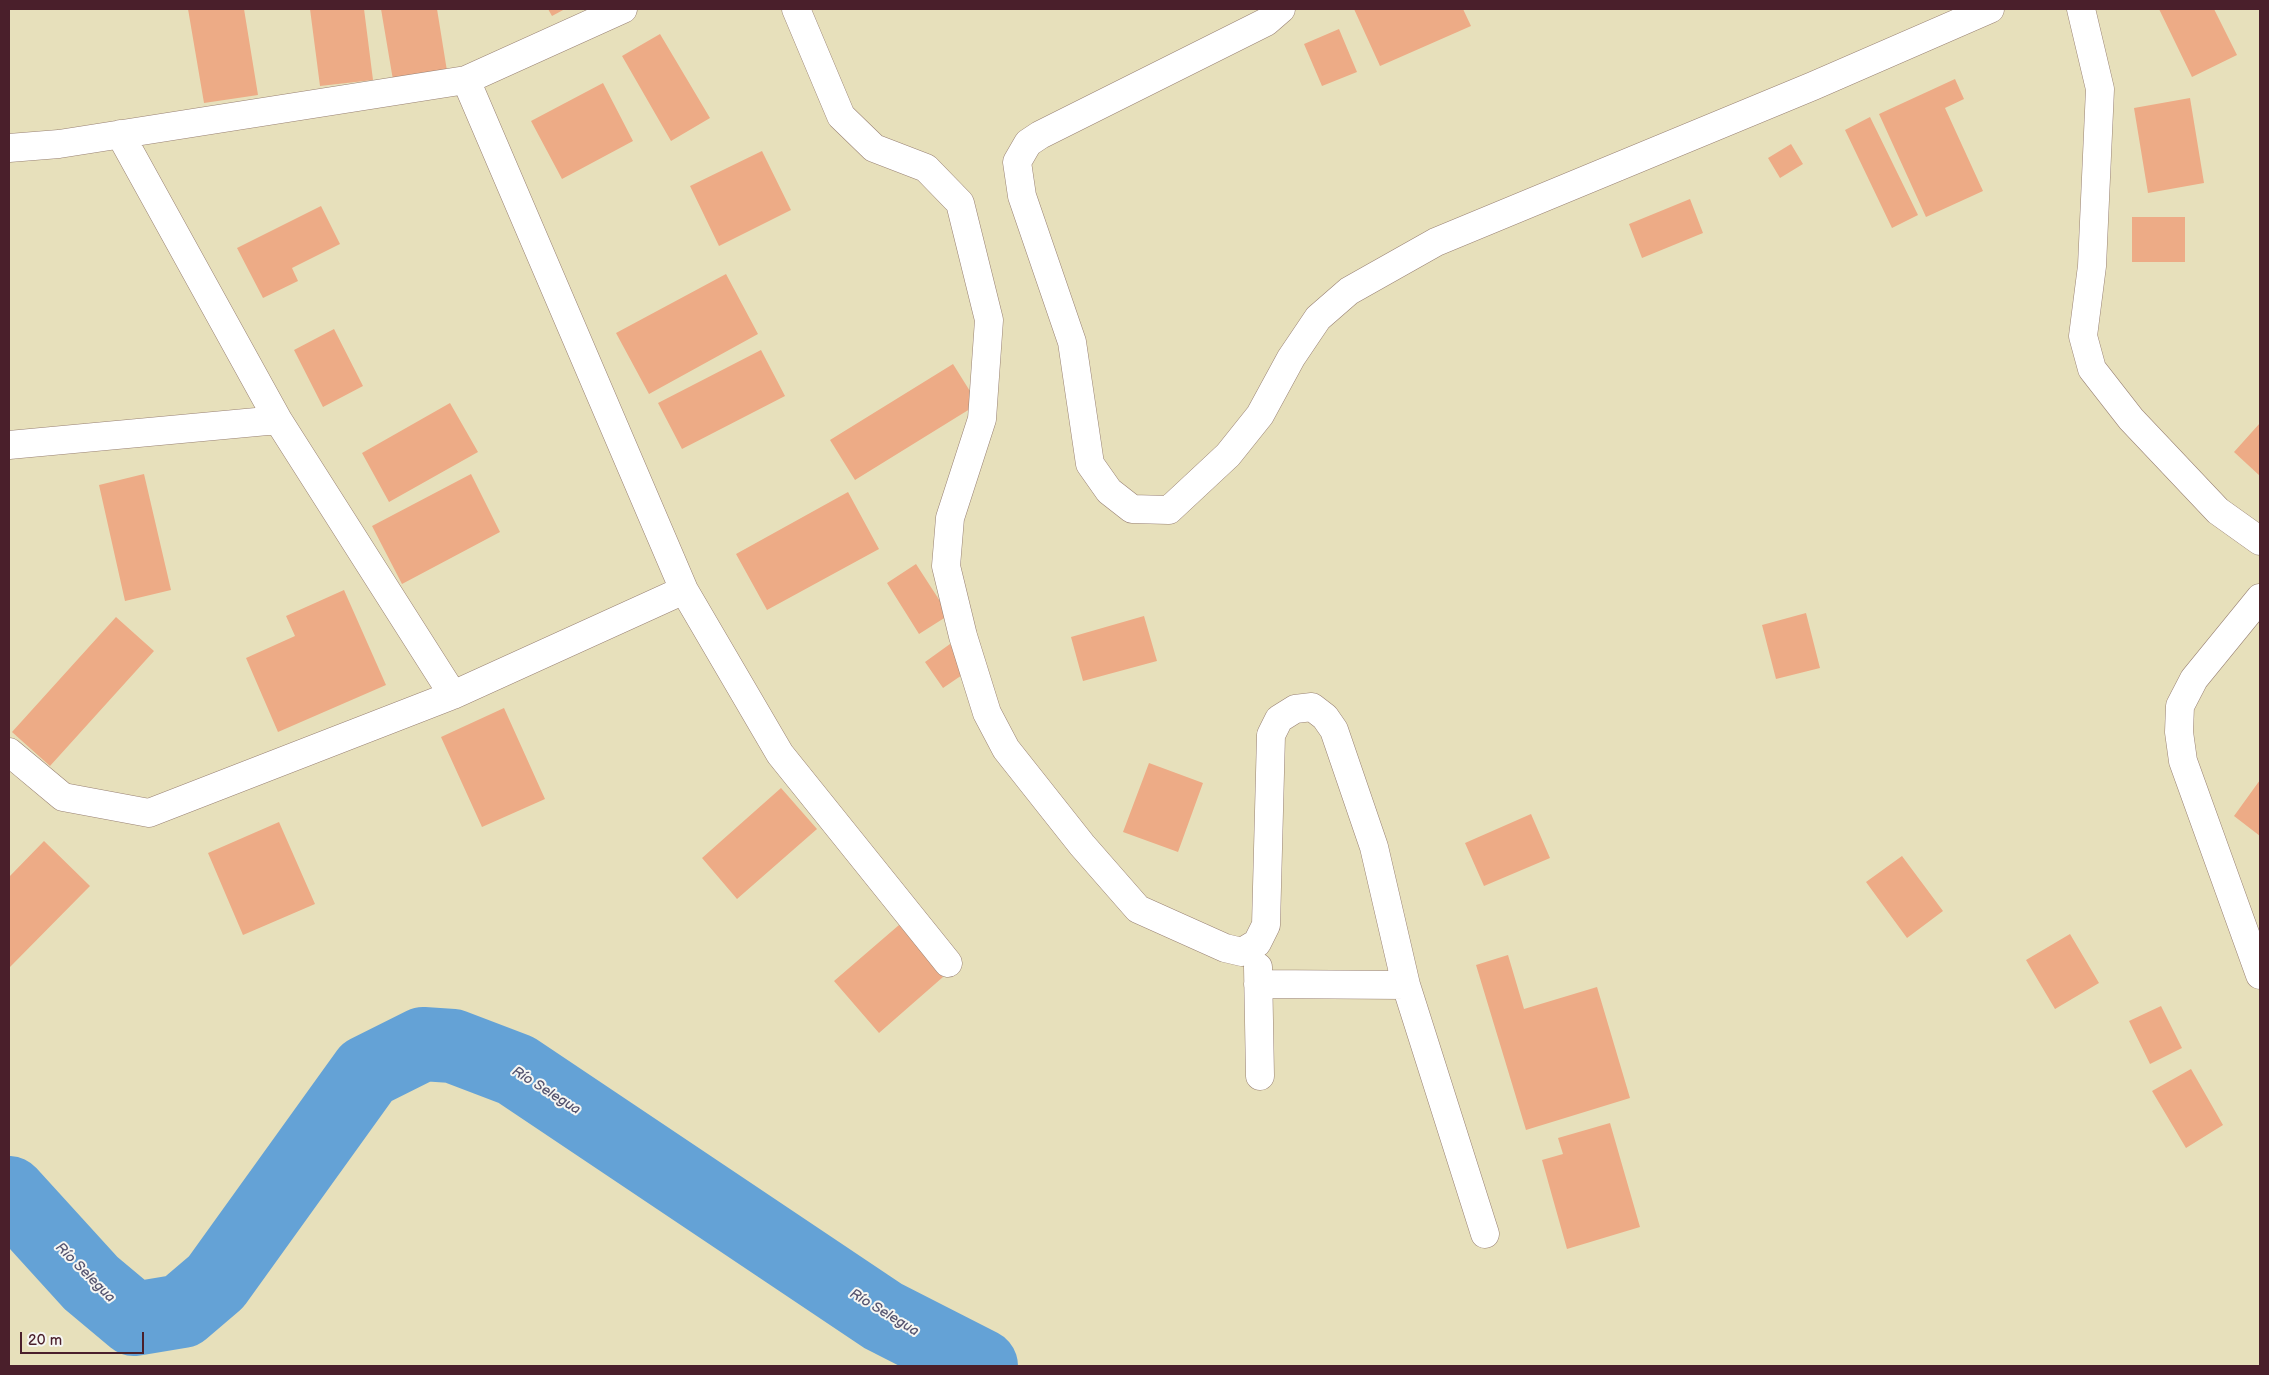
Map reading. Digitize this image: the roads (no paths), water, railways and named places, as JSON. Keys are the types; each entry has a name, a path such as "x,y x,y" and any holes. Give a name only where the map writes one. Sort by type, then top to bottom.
{"street":[{"path":"9,148 120,134 466,80 623,9"},
{"path":"796,9 841,116 874,148 926,168 960,203 989,320 982,419 950,518 946,566 963,636 987,714 1006,749 1082,845 1138,909 1224,948 1242,952 1257,943"},
{"path":"1281,9 1266,22 1040,135 1028,143 1017,162 1022,196 1033,223 1072,342 1090,464 1109,491 1132,509 1169,510 1228,454 1260,415 1291,358 1318,318 1349,291 1436,242 1813,86 1990,9"},
{"path":"2081,9 2100,90 2092,266 2083,336 2092,369 2131,419 2218,512 2260,541"},
{"path":"466,80 684,590 780,754 948,962"},
{"path":"120,134 278,420 452,695"},
{"path":"9,444 278,420"},
{"path":"9,752 63,797 149,813 452,695 684,590"},
{"path":"2260,598 2194,680 2180,706 2179,732 2183,761 2260,975"},
{"path":"1260,1076 1257,943 1266,925 1271,735 1279,719 1295,708 1312,707 1325,717 1334,730 1374,847 1406,985 1485,1234"},
{"path":"1258,984 1406,985"}],"waterway":[{"name":"Río Selegua","path":"9,1193 91,1283 134,1319 182,1311 216,1282 367,1072 423,1044 453,1046 516,1070 883,1316 981,1366"}]}
